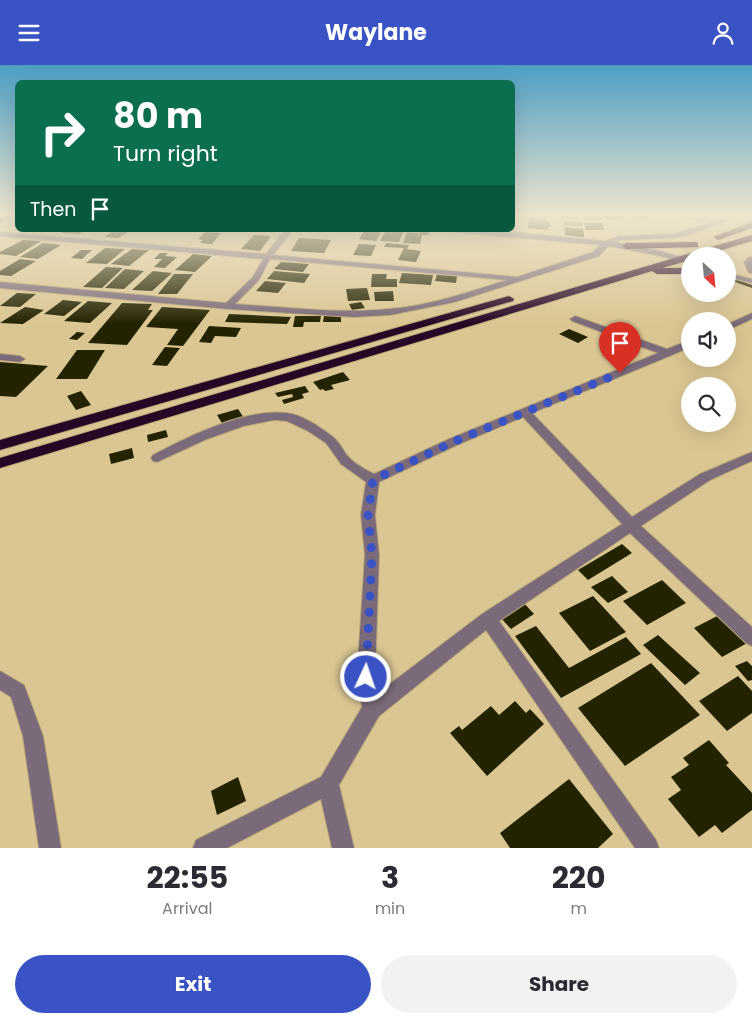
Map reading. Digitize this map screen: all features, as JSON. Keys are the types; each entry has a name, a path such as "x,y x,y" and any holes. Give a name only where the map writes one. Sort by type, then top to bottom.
{"highway":[{"path":"638,252 642,254 639,262"},
{"path":"0,445 675,252"},
{"path":"0,463 630,273 681,261"},
{"path":"630,273 681,270"}],"street":[{"path":"202,252 519,278"},
{"path":"228,306 256,278 272,252"},
{"path":"0,285 228,306 354,314 390,312 452,300 596,254 598,252"},
{"path":"650,252 681,259"},
{"path":"752,259 748,261 752,271"},
{"path":"736,277 752,281"},
{"path":"575,319 668,353"},
{"path":"736,324 750,319"},
{"path":"373,480 453,442 681,347"},
{"path":"0,357 20,359"},
{"path":"526,413 631,525 752,638"},
{"path":"157,458 191,440 225,428 280,416 298,420 334,444 341,457 352,467 373,480"},
{"path":"204,848 328,783 372,709 488,619 705,477 752,456"},
{"path":"372,709 366,677 372,555 368,515 373,480"},
{"path":"488,619 648,848"},
{"path":"0,680 18,691 34,736 50,848"},
{"path":"328,783 343,848"}],"building":[{"path":"0,252 23,252 16,256 0,254"},
{"path":"29,252 50,252 38,259 20,257"},
{"path":"79,252 90,252 82,259 71,258"},
{"path":"101,252 122,252 107,264 86,263"},
{"path":"128,252 147,252 129,266 111,264"},
{"path":"300,252 325,252 324,253"},
{"path":"355,252 373,252 371,256 353,255"},
{"path":"402,252 421,252 416,262 398,260"},
{"path":"160,253 168,253 165,256 177,257 165,268 154,267 162,259 154,259"},
{"path":"193,254 212,256 195,272 175,270"},
{"path":"20,259 36,261 11,276 0,275 0,271"},
{"path":"281,262 309,264 303,272 274,269"},
{"path":"106,267 123,268 102,288 83,287"},
{"path":"125,269 144,271 124,289 105,288"},
{"path":"153,271 172,273 152,291 132,290"},
{"path":"274,271 310,274 304,283 267,279"},
{"path":"402,273 433,275 431,285 399,283"},
{"path":"174,274 193,274 177,294 158,294"},
{"path":"372,274 387,274 386,279 397,279 397,287 371,287"},
{"path":"437,274 457,276 456,283 435,281"},
{"path":"736,279 752,285 752,288 736,282"},
{"path":"265,281 286,283 278,293 256,291"},
{"path":"367,288 370,300 348,301 346,289"},
{"path":"393,291 394,301 375,301 374,292"},
{"path":"17,293 36,294 20,307 0,306"},
{"path":"63,300 82,302 64,316 44,314"},
{"path":"88,301 112,303 90,323 64,321"},
{"path":"361,302 365,308 352,310 349,304"},
{"path":"122,303 152,304 148,310 153,310 127,345 88,343"},
{"path":"25,307 44,310 23,324 0,323"},
{"path":"162,307 210,310 183,346 167,345 178,329 146,327"},
{"path":"229,314 291,317 287,324 225,322"},
{"path":"324,315 341,315 341,322 323,322"},
{"path":"295,316 321,316 320,322 304,322 303,327 293,327"},
{"path":"209,326 241,328 236,337 215,336 211,343 199,342"},
{"path":"569,329 588,337 578,343 559,334"},
{"path":"77,332 85,333 77,340 69,339"},
{"path":"165,347 180,348 167,366 152,365"},
{"path":"77,350 105,350 87,379 56,379"},
{"path":"0,362 48,366 16,397 0,396"},
{"path":"343,372 350,380 331,385 334,389 320,390 313,382"},
{"path":"305,386 309,392 302,394 304,398 284,404 282,400 293,397 292,394 278,397 275,393"},
{"path":"81,391 91,405 76,410 67,396"},
{"path":"238,409 244,418 223,425 217,415"},
{"path":"166,430 168,437 148,442 147,435"},
{"path":"132,448 134,458 111,464 109,454"},
{"path":"622,544 632,553 588,580 578,570"},
{"path":"612,576 628,592 608,603 591,587"},
{"path":"662,580 686,603 647,625 623,601"},
{"path":"593,596 626,632 590,651 559,613"},
{"path":"523,602 534,614 511,629 500,617"},
{"path":"721,614 749,642 722,657 694,628"},
{"path":"536,626 569,668 626,637 641,654 561,698 515,636"},
{"path":"658,635 700,673 685,685 643,645"},
{"path":"747,661 752,666 752,680 748,681 735,666"},
{"path":"651,663 700,715 625,766 578,708"},
{"path":"738,676 752,691 752,713 727,731 699,701"},
{"path":"515,701 526,713 530,709 544,724 487,776 450,733 459,726 462,730 491,706 499,715"},
{"path":"709,740 729,763 726,765 752,793 752,810 722,833 715,825 699,837 668,799 681,790 671,777 689,765 683,758"},
{"path":"238,777 246,801 217,815 211,791"},
{"path":"569,779 613,834 598,848 510,848 500,833"}],"route":[{"path":"366,677 372,555 368,515 373,480 453,442 620,373"}]}
